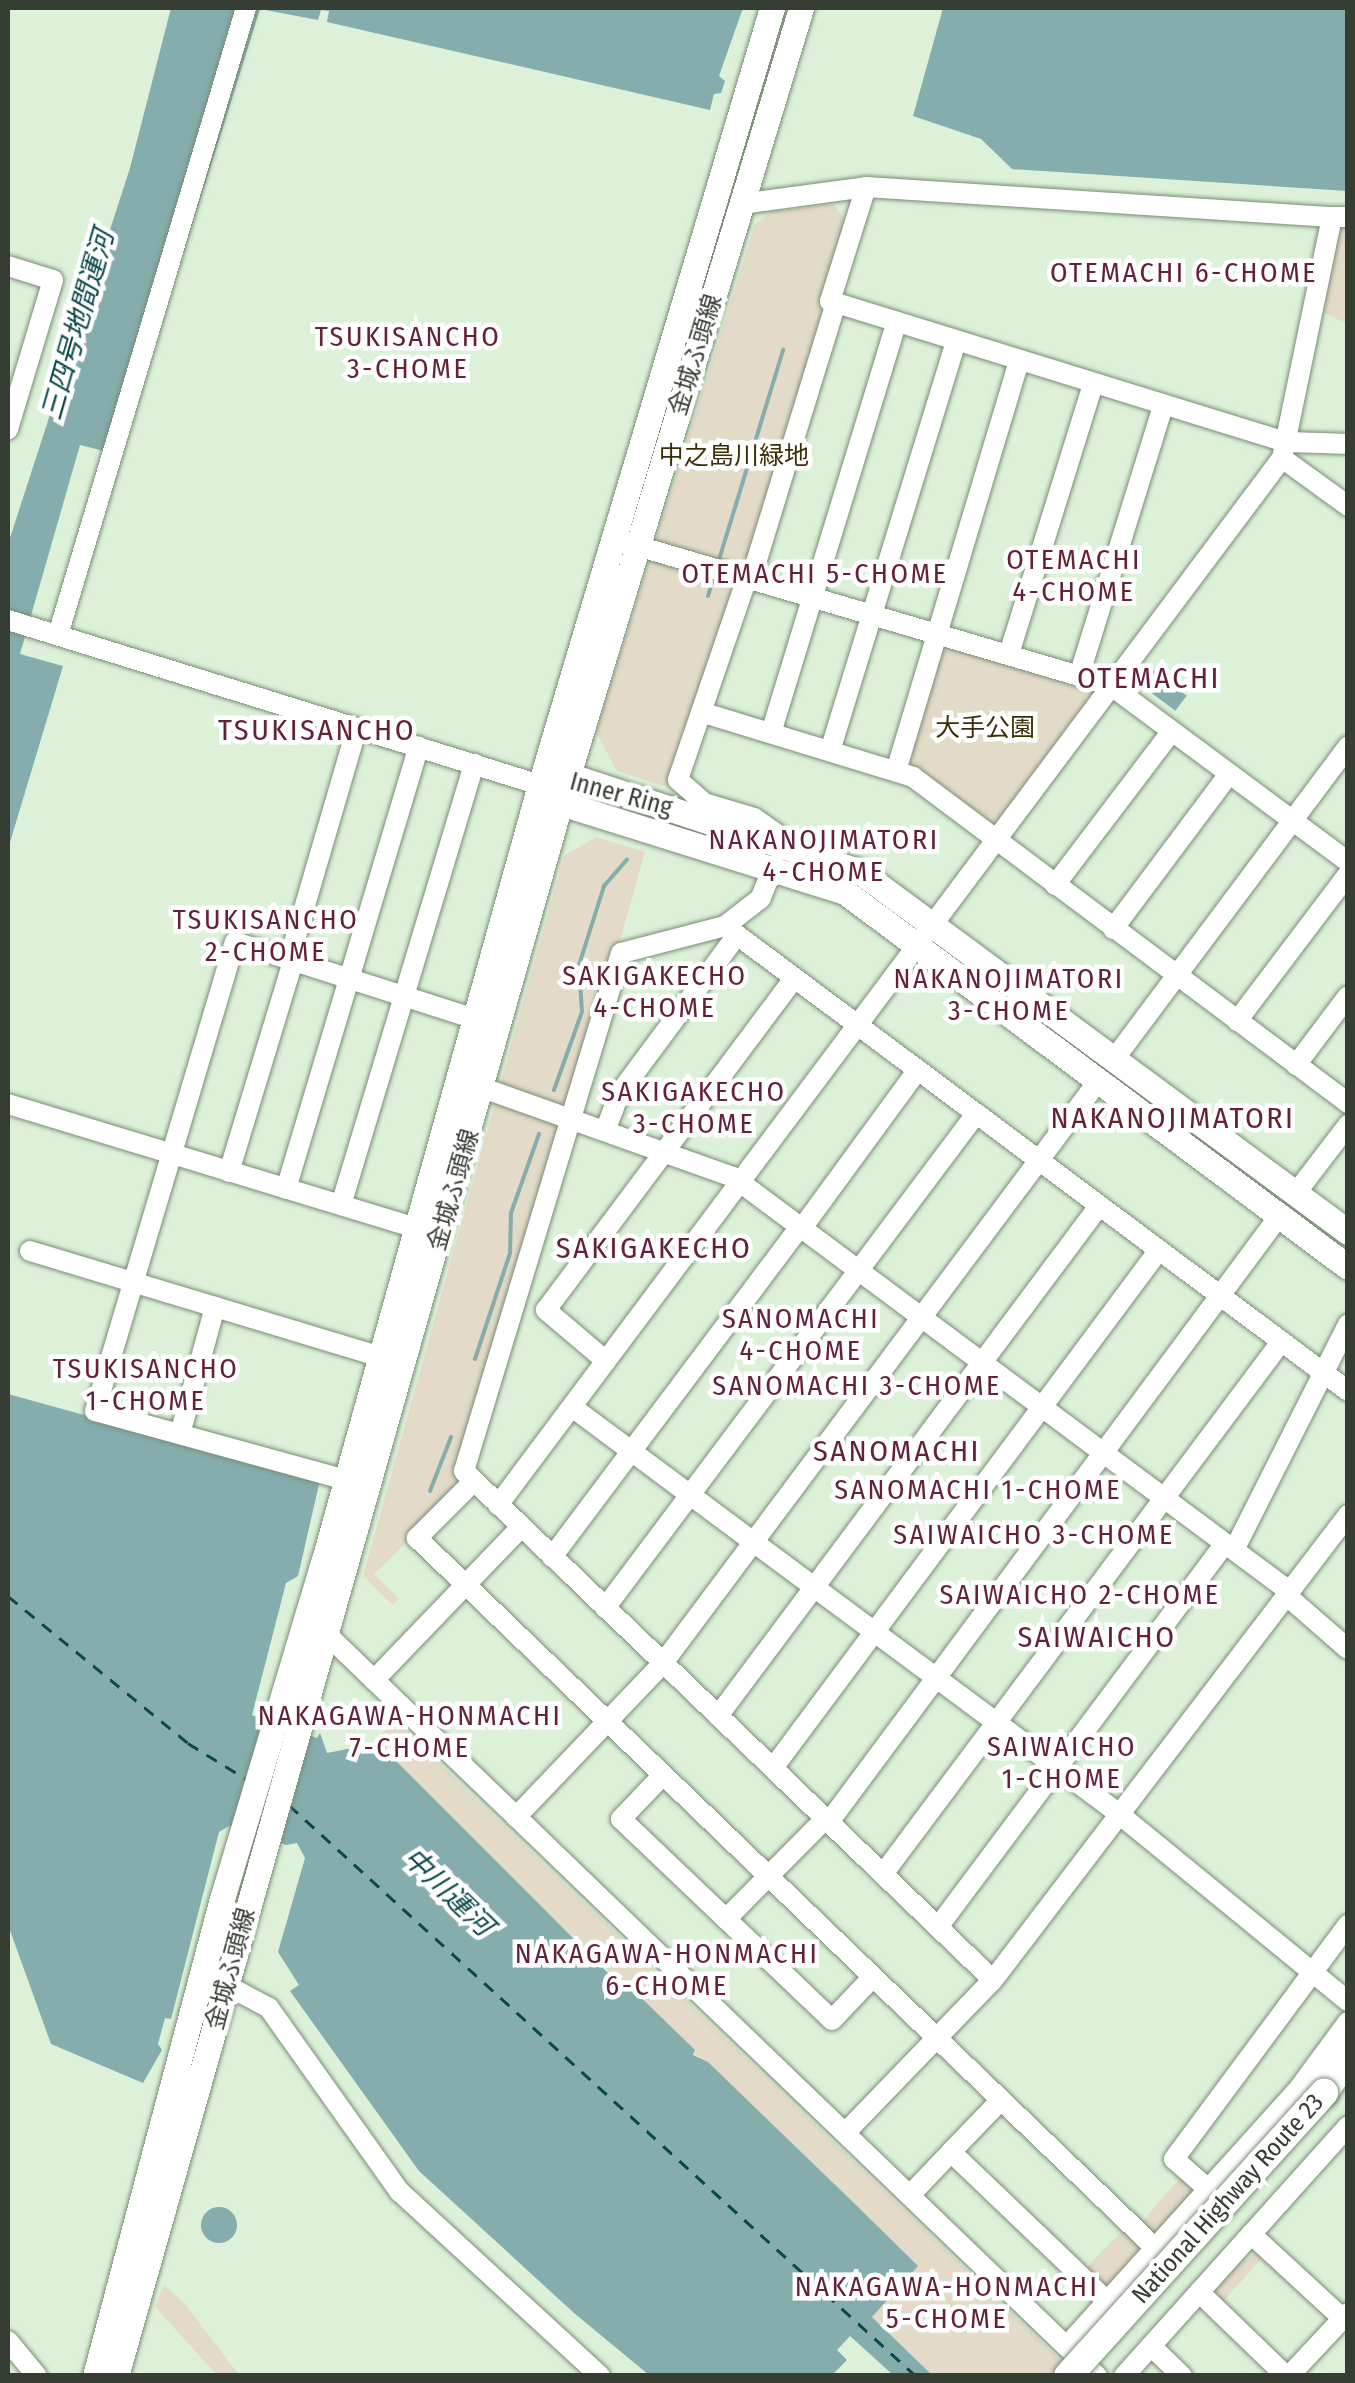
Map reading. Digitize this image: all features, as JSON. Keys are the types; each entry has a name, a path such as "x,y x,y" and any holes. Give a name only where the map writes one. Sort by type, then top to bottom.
{"highway":[{"path":"1341,2102 1348,2056"},
{"name":"National Highway Route 23","path":"1094,2376 1341,2102 1348,2068"},
{"name":"National Highway Route 23","path":"1068,2376 1341,2102"}],"main road":[{"name":"金城ふ頭線","path":"116,2376 151,2218 215,1979 246,1910 304,1673 482,1088 772,8"},
{"name":"金城ふ頭線","path":"318,1625 346,1480 540,785 742,204 801,8"},
{"name":"Inner Ring","path":"1348,1232 932,920 859,870 792,844 568,775 540,785 561,803 774,866 845,892 1348,1267"},
{"name":"金城ふ頭線","path":"215,1979 222,1899 304,1673"},
{"name":"金城ふ頭線","path":"94,2376 151,2218"}],"street":[{"path":"58,636 246,8"},
{"path":"498,1505 1284,450 1340,217 866,188 742,204"},
{"path":"866,188 830,301 1164,406 1284,450 1348,506"},
{"path":"8,266 52,280 8,429"},
{"path":"792,844 754,818 704,803 678,780 836,303"},
{"path":"771,733 898,322"},
{"path":"830,751 956,341"},
{"path":"896,771 1019,361"},
{"path":"1010,654 1092,384"},
{"path":"1079,676 1164,406"},
{"path":"1284,450 1348,444"},
{"path":"626,543 1110,685 1348,862"},
{"path":"8,620 540,785"},
{"path":"701,712 913,776 1348,1104"},
{"path":"229,1172 357,728"},
{"path":"1055,885 1172,731"},
{"path":"286,1188 419,747"},
{"path":"1115,1058 1348,747"},
{"path":"341,1205 474,764"},
{"path":"1114,929 1229,774"},
{"path":"605,1132 618,1094 731,930 761,898 774,866"},
{"path":"1237,1021 1348,874"},
{"path":"731,930 1348,1391"},
{"path":"731,930 667,946 621,952 464,1471 993,1980"},
{"path":"346,1480 95,1411 235,942 475,1020"},
{"path":"546,1310 794,978"},
{"path":"1296,1065 1348,996"},
{"path":"552,1557 917,1071"},
{"path":"516,1817 663,1663 1100,1080"},
{"path":"482,1088 740,1182 1229,1546 1288,1592 1348,1649"},
{"path":"8,1104 417,1228"},
{"path":"606,1608 976,1114"},
{"path":"1296,1193 1348,1125"},
{"path":"718,1716 1099,1206"},
{"path":"726,1920 827,1821 1280,1216"},
{"path":"772,1768 1159,1250"},
{"path":"30,1251 380,1358"},
{"path":"515,1303 546,1310 606,1360"},
{"path":"180,1434 215,1307"},
{"path":"938,1927 1229,1546 1348,1324"},
{"path":"883,1874 1282,1342"},
{"path":"572,1407 1118,1813 1348,2001"},
{"path":"474,1481 417,1538 1155,2248"},
{"path":"845,2133 993,1980 1348,1514"},
{"path":"374,1680 521,1528"},
{"path":"318,1625 1094,2376"},
{"path":"662,1775 622,1819 726,1920 832,2020 872,1978"},
{"path":"1208,2189 1174,2159 1348,1925"},
{"path":"215,1979 269,2008 409,2202 600,2376"},
{"path":"1067,2346 1208,2189 1348,2022"},
{"path":"910,2195 1000,2100"},
{"path":"1124,2376 1251,2234 1341,2102"},
{"path":"951,2152 1107,2301"},
{"path":"1199,2292 1288,2376 1345,2316 1251,2234"},
{"path":"8,2341 36,2376"},
{"path":"1151,2346 1182,2376"}],"green space":[{"name":"中之島川緑地","path":"833,204 845,220 819,305 827,317 679,791 617,771 596,732 755,224 771,212"},
{"path":"1339,225 1347,230 1347,324 1319,310"},
{"name":"大手公園","path":"944,645 1094,693 993,827 906,763"},
{"path":"596,837 645,852 467,1484 374,1574 399,1599 393,1605 363,1576 564,856"},
{"path":"394,1720 1076,2375 932,2375 872,2317 917,2266 389,1761 373,1744"},
{"path":"1181,2177 1196,2190 1155,2237 1140,2224"},
{"path":"1122,2231 1142,2250 1105,2289 1084,2270"},
{"path":"1257,2252 1264,2256 1219,2306 1203,2291"},
{"path":"164,2285 185,2304 239,2375 217,2375 155,2307"}],"water":[{"path":"171,8 743,8 719,76 725,81 721,93 714,94 710,110 327,22 329,11 321,10 318,20 260,9 120,455 80,445 20,654 63,666 8,849 8,544 130,168"},
{"path":"943,8 1347,8 1347,191 1012,169 981,139 913,116"},
{"path":"1146,665 1187,696 1175,711 1135,680"},
{"name":"中川運河","path":"8,1394 320,1480 298,1576 286,1583 252,1715 317,1738 320,1733 327,1753 378,1743 621,1986 627,1984 695,2050 693,2055 708,2062 858,2207 918,2266 872,2317 932,2375 893,2375 850,2336 837,2350 847,2360 832,2375 649,2375 574,2313 419,2171 290,1991 299,1985 278,1952 305,1858 297,1843 286,1845 229,1826 219,1832 171,2019 165,2018 158,2044 162,2050 143,2083 51,2044 8,1925"},
{"path":"219,2207 232,2212 237,2225 232,2238 219,2243 206,2238 201,2225 206,2212"}],"waterway":[{"path":"718,563 783,350"},
{"path":"708,596 714,576"},
{"path":"554,1090 582,1012 579,965 604,886 627,860"},
{"path":"475,1359 510,1253 511,1213 539,1134"},
{"path":"430,1491 451,1437"}],"ferry route":[{"path":"8,1596 188,1743 248,1780"},
{"path":"289,1805 916,2376"}],"district":[{"name":"OTEMACHI 6-CHOME","path":"1184,273"},
{"name":"TSUKISANCHO 3-CHOME","path":"408,353"},
{"name":"OTEMACHI 5-CHOME","path":"815,574"},
{"name":"OTEMACHI 4-CHOME","path":"1074,576"},
{"name":"OTEMACHI","path":"1149,678"},
{"name":"TSUKISANCHO","path":"317,730"},
{"name":"NAKANOJIMATORI 4-CHOME","path":"824,856"},
{"name":"TSUKISANCHO 2-CHOME","path":"266,936"},
{"name":"SAKIGAKECHO 4-CHOME","path":"655,992"},
{"name":"NAKANOJIMATORI 3-CHOME","path":"1009,995"},
{"name":"SAKIGAKECHO 3-CHOME","path":"694,1108"},
{"name":"NAKANOJIMATORI","path":"1173,1118"},
{"name":"SAKIGAKECHO","path":"654,1248"},
{"name":"SANOMACHI 4-CHOME","path":"801,1335"},
{"name":"TSUKISANCHO 1-CHOME","path":"146,1385"},
{"name":"SANOMACHI 3-CHOME","path":"857,1386"},
{"name":"SANOMACHI","path":"897,1451"},
{"name":"SANOMACHI 1-CHOME","path":"978,1490"},
{"name":"SAIWAICHO 3-CHOME","path":"1034,1535"},
{"name":"SAIWAICHO 2-CHOME","path":"1080,1595"},
{"name":"SAIWAICHO","path":"1097,1637"},
{"name":"NAKAGAWA-HONMACHI 7-CHOME","path":"410,1732"},
{"name":"SAIWAICHO 1-CHOME","path":"1062,1763"},
{"name":"NAKAGAWA-HONMACHI 6-CHOME","path":"667,1970"},
{"name":"NAKAGAWA-HONMACHI 5-CHOME","path":"947,2303"}],"water label":[{"name":"三四号地間運河","path":"78,325"}]}
